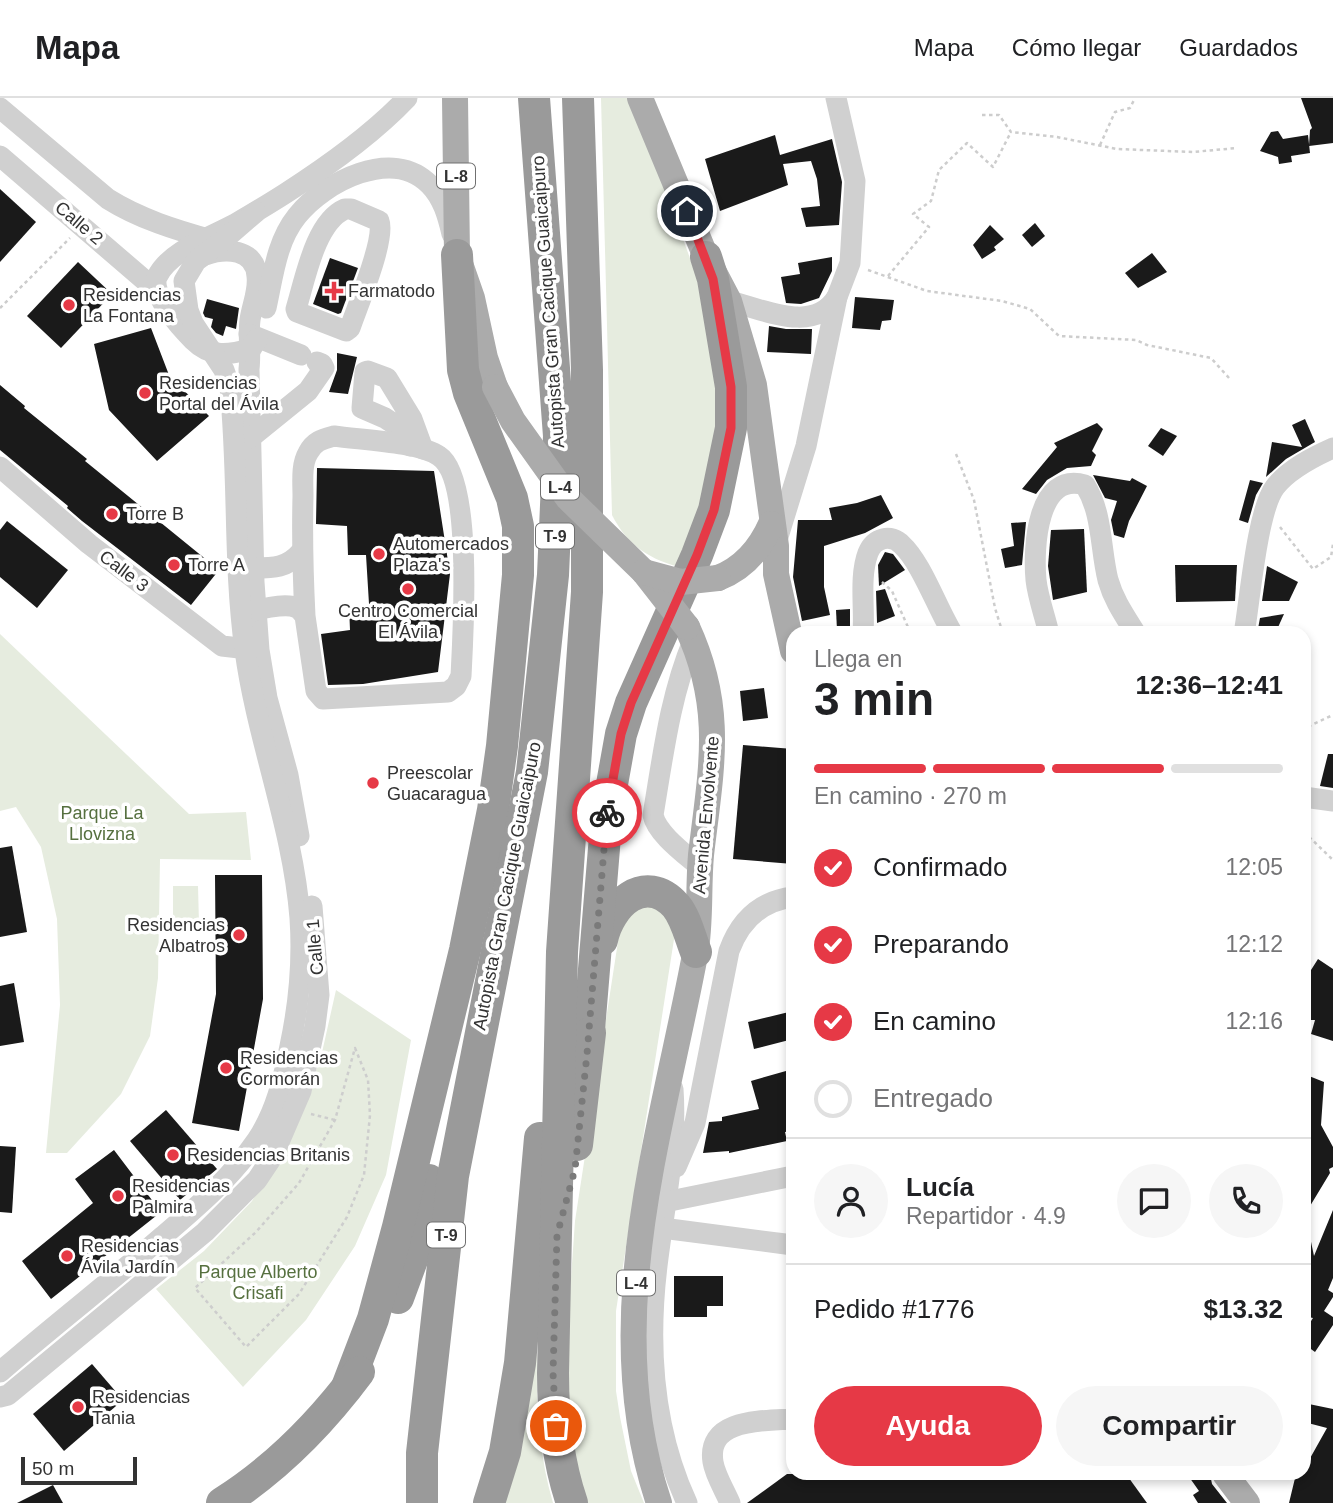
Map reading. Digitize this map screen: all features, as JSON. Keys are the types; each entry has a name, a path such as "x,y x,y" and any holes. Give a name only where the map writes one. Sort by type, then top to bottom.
{"highway":[{"name":"Autopista Gran Cacique Guaicaipuro","path":"422,1503 422,1453 453,1176 532,772 553,575 559,436 534,98"},
{"name":"Autopista Gran Cacique Guaicaipuro","path":"572,1503 560,1452 553,1404 562,952 587,592 587,370 578,98"},
{"path":"347,1387 373,1319 407,1192 465,950 493,810 502,746 518,575 517,526 512,498 469,393 464,370 457,255"},
{"path":"557,1235 575,1169 607,812 621,734 631,703 697,555 714,510 731,428 731,387 713,279 706,257"},
{"path":"587,1054 603,933 606,922 621,903 631,896 643,893 655,893 665,897 681,912 696,952"},
{"path":"489,1503 505,1452 520,1363 547,1053 562,952"},
{"path":"222,1503 282,1458 321,1419 373,1349 396,1304 419,1241 462,1014 492,970"}],"main road":[{"name":"Avenida Envolvente","path":"455,98 457,255 472,298 485,358 495,387 513,421 568,498 644,572 693,640 713,717 713,749 700,867 696,952 653,1152 635,1296 632,1348 639,1428 659,1503"},
{"path":"640,98 706,257 730,301 754,385 776,574 788,626"},
{"path":"644,572 681,582 718,578 739,567 773,535"},
{"path":"1230,1480 1247,1503"}],"street":[{"path":"250,438 308,391 324,369 323,364 309,358 252,347 232,354 212,354 193,323 184,294 184,281 189,270 196,261 224,250 256,212 365,137 407,98"},
{"path":"773,535 806,446 837,297 850,263 855,181 836,98"},
{"path":"0,108 122,208 224,250 275,266 304,283"},
{"name":"Calle 2","path":"0,156 156,290 186,332 212,354"},
{"path":"252,347 275,266 289,229 310,203 359,174 386,168 406,171 429,183 448,216 457,255"},
{"path":"352,209 380,223 376,251 348,330 297,312 304,283 321,232 338,213 352,209"},
{"path":"156,290 158,277 180,253 224,250 256,267 258,279 252,347"},
{"path":"730,301 792,318 806,317 831,307 837,297"},
{"name":"Calle 1","path":"249,617 254,575 250,438 252,347"},
{"name":"Calle 1","path":"0,1397 8,1395 205,1232 257,1180 273,1156 304,1028 300,983 303,884 260,701 252,650 231,399 224,370 212,354"},
{"path":"334,436 417,447 439,455 446,462 455,488 466,589 461,676 456,686 448,692 323,699 316,691 302,559 305,460 314,444 334,436"},
{"path":"1245,626 1264,508 1275,488 1288,474 1333,448"},
{"name":"Calle 3","path":"0,467 89,544 222,646 252,650"},
{"path":"1047,626 1036,579 1041,515 1047,499 1060,484 1074,482 1085,485 1091,494 1098,516 1108,579 1115,601 1131,626"},
{"path":"863,626 864,579 868,553 883,538 891,538 902,544 921,573 948,626"},
{"path":"254,575 284,580 302,559"},
{"path":"249,617 292,619 307,625"},
{"path":"693,640 680,672 672,705 653,815 656,825 671,842 700,867"},
{"path":"1311,798 1333,801"},
{"name":"Avenida Envolvente","path":"666,1196 695,1123 729,951 735,933 745,919 761,907 786,898"},
{"name":"Avenida Envolvente","path":"672,1063 675,1117 657,1261 653,1368 664,1441 687,1503"},
{"name":"Calle 1","path":"0,1371 104,1287 219,1187 285,1107"},
{"path":"666,1196 786,1178"},
{"path":"663,1228 786,1244"},
{"path":"104,1287 117,1306"},
{"path":"730,1503 713,1463 713,1444 722,1433 742,1423 786,1420"}],"path":[{"path":"1100,145 1115,113 1130,108 1135,98"},
{"path":"982,116 999,115 1011,132 1100,145 1157,152 1237,148"},
{"path":"887,277 929,227 913,214 931,201 939,170 967,143 993,167 1011,132"},
{"path":"0,308 82,225"},
{"path":"850,263 928,291 1002,301 1030,309 1059,336 1136,340 1147,345 1211,358 1229,378"},
{"path":"956,454 974,499 1001,626"},
{"path":"1264,508 1313,569 1331,558 1333,544"},
{"path":"864,579 880,580 892,591 907,626"},
{"path":"1311,725 1333,715"},
{"path":"1311,839 1333,860"},
{"path":"355,1048 368,1080 370,1115 363,1175 347,1217 299,1294 246,1347 195,1288 257,1232 299,1182 335,1120 355,1048"},
{"path":"285,1107 335,1120"}],"green space":[{"path":"601,98 632,98 700,286 709,324 718,417 712,464 684,568 661,561 641,550 625,535 612,515"},
{"name":"Parque La Llovizna","path":"0,634 189,814 246,812 251,860 160,859 158,978 150,1036 121,1094 67,1153 46,1153 60,1005 57,919 41,847 16,807 0,811"},
{"path":"173,886 198,886 199,924 173,924"},
{"path":"645,900 677,920 616,1311 616,1391 631,1471 644,1503 582,1503 570,1452 568,1321 575,1221 621,922"},
{"name":"Parque Alberto Crisafi","path":"336,990 411,1040 386,1175 355,1246 306,1320 243,1387 156,1289 204,1251 252,1201 293,1133 321,1057"},
{"path":"544,1215 537,1396 545,1468 553,1503 498,1503"}],"building":[{"path":"1301,98 1333,98 1333,143 1309,146 1312,128"},
{"path":"1278,131 1283,139 1308,135 1310,153 1291,156 1292,162 1279,164 1278,157 1260,151 1271,132"},
{"path":"775,135 780,155 832,139 842,182 839,225 806,227 801,208 820,206 817,179 811,161 783,164 788,185 720,211 705,159"},
{"path":"0,189 36,222 0,262"},
{"path":"1035,223 1045,236 1032,247 1022,235"},
{"path":"990,225 1004,239 994,247 996,250 982,259 973,245"},
{"path":"1152,253 1167,272 1138,288 1125,273"},
{"path":"832,257 832,271 819,298 801,304 786,303 781,277 800,274 798,263"},
{"name":"Farmatodo","path":"330,258 358,268 341,313 338,314 313,304"},
{"name":"Residencias La Fontana","path":"78,262 112,294 61,348 27,316"},
{"path":"855,297 894,300 891,320 882,321 880,330 852,328"},
{"path":"207,299 239,308 236,329 226,326 223,336 216,333 211,327 213,319 205,317 203,313"},
{"path":"769,326 812,329 811,354 767,352"},
{"name":"Residencias Portal del Ávila","path":"151,328 169,375 209,416 157,461 109,410 94,344"},
{"path":"337,353 357,357 348,394 329,392 337,370"},
{"path":"0,385 87,459 85,461 219,570 191,605 82,521 68,506 0,450"},
{"path":"1305,419 1315,442 1286,459 1266,477 1272,442 1302,447 1292,425"},
{"path":"1097,423 1103,429 1092,451 1096,455 1091,466 1067,468 1047,480 1036,494 1022,489 1057,447 1054,443"},
{"path":"1161,428 1177,436 1163,456 1148,446"},
{"name":"Centro Comercial El Ávila","path":"317,468 434,471 450,574 438,672 363,684 328,685 321,634 350,630 349,606 369,604 366,555 348,555 347,526 316,524"},
{"path":"1093,475 1130,481 1132,478 1147,486 1129,521 1124,538 1114,535 1111,520 1117,501 1105,498"},
{"path":"1250,480 1263,483 1256,495 1248,523 1239,520"},
{"path":"881,495 893,518 865,533 824,546 824,587 830,615 802,621 793,577 798,520 832,520 829,508"},
{"path":"7,521 68,570 37,608 0,577 0,530"},
{"path":"1026,522 1022,565 1005,568 1001,549 1014,546 1011,523"},
{"path":"1084,529 1087,592 1053,600 1048,566 1051,530"},
{"path":"885,552 893,554 905,570 879,586 878,565"},
{"path":"1175,565 1237,565 1235,601 1176,602"},
{"path":"1267,566 1298,582 1289,601 1262,601"},
{"path":"885,589 895,616 877,623 876,591"},
{"path":"850,609 850,626 837,626 836,610"},
{"path":"1284,614 1279,626 1258,626 1260,618"},
{"path":"764,688 768,718 743,721 740,691"},
{"path":"743,745 786,748 786,863 733,859"},
{"path":"1328,754 1333,754 1333,788 1320,786"},
{"path":"12,846 27,932 0,937 0,848"},
{"path":"215,875 262,875 263,999 239,1131 192,1123 216,994"},
{"path":"1318,959 1333,969 1333,1041 1311,1034 1315,1020 1311,1020 1311,970"},
{"path":"14,983 24,1042 0,1046 0,986"},
{"path":"786,1013 786,1041 754,1049 748,1022"},
{"path":"786,1071 786,1141 729,1153 703,1153 709,1122 722,1121 722,1117 759,1109 751,1081"},
{"path":"1311,1077 1324,1082 1321,1125 1333,1147 1333,1167 1329,1169 1330,1173 1311,1204"},
{"name":"Residencias Britanis","path":"166,1110 217,1169 180,1200 130,1141"},
{"path":"0,1146 16,1147 12,1213 0,1212"},
{"path":"114,1150 161,1212 51,1299 22,1261 93,1203 75,1179"},
{"path":"1333,1210 1333,1278 1328,1290 1333,1293 1333,1297 1324,1311 1333,1317 1333,1325 1315,1352 1311,1349 1311,1242 1314,1256"},
{"path":"674,1276 723,1276 723,1306 707,1306 707,1317 674,1317"},
{"name":"Residencias Tania","path":"92,1364 123,1400 64,1451 33,1414"},
{"path":"1311,1404 1333,1409 1333,1503 1289,1503 1295,1480 1311,1480 1311,1457 1327,1428 1311,1424"},
{"path":"786,1475 786,1480 1130,1480 1147,1503 747,1503"},
{"path":"1191,1480 1211,1480 1227,1503 1198,1503 1193,1495 1199,1491"},
{"path":"53,1485 63,1503 17,1503"}],"way so far":[{"path":"556,1426 553,1373 557,1235 575,1169 607,813"}],"place":[{"name":"Farmatodo","path":"334,291"},
{"name":"Residencias La Fontana","path":"69,305"},
{"name":"Residencias Portal del Ávila","path":"145,393"},
{"name":"Torre B","path":"112,514"},
{"name":"Automercados Plaza's","path":"379,554"},
{"name":"Torre A","path":"174,565"},
{"name":"Centro Comercial El Ávila","path":"408,589"},
{"name":"Preescolar Guacaragua","path":"373,783"},
{"name":"Residencias Albatros","path":"239,935"},
{"name":"Residencias Cormorán","path":"226,1068"},
{"name":"Residencias Britanis","path":"173,1155"},
{"name":"Residencias Palmira","path":"118,1196"},
{"name":"Residencias Ávila Jardín","path":"67,1256"},
{"name":"Residencias Tania","path":"78,1407"}],"route":[{"path":"607,813 621,734 631,703 697,555 714,510 731,428 731,387 713,279 687,211"}]}
